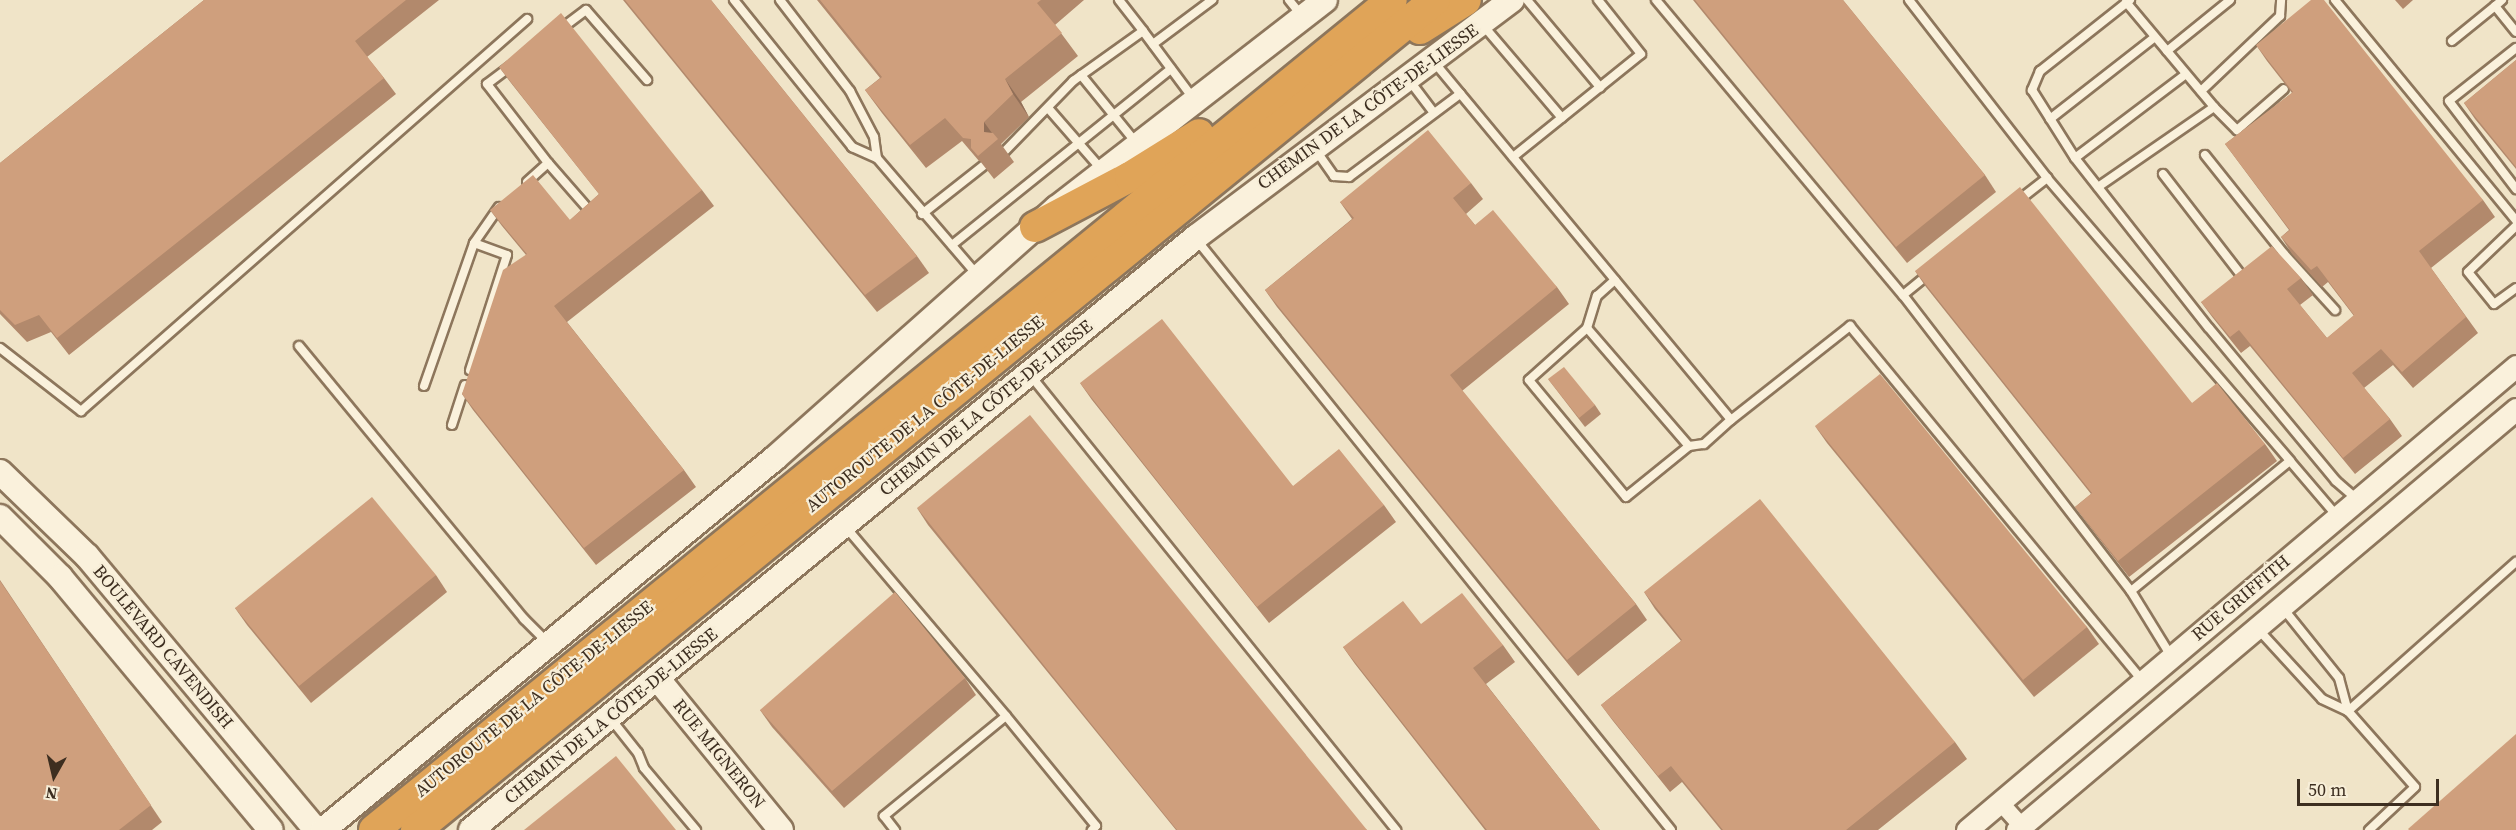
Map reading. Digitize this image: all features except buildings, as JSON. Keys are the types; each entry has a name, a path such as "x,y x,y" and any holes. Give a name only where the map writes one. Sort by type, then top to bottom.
{"highway":[{"name":"AUTOROUTE DE LA CÔTE-DE-LIESSE","path":"374,830 1392,0"},
{"name":"AUTOROUTE DE LA CÔTE-DE-LIESSE","path":"416,830 1435,0"},
{"path":"1318,94 1474,12"},
{"path":"1035,227 1130,177 1321,57"}],"main road":[{"path":"323,830 767,466 980,279 1035,227 1194,98 1296,8 1325,0"},
{"name":"CHEMIN DE LA CÔTE-DE-LIESSE","path":"471,830 1196,237 1432,61 1474,12 1512,0"},
{"name":"BOULEVARD CAVENDISH","path":"0,472 74,542 316,830"},
{"name":"BOULEVARD CAVENDISH","path":"0,517 60,577 271,830"},
{"name":"RUE MIGNERON","path":"657,678 781,830"}],"street":[{"name":"RUE GRIFFITH","path":"1967,830 2516,366"},
{"name":"RUE GRIFFITH","path":"2022,829 2516,409"},
{"path":"2357,499 2379,524"},
{"path":"2248,593 2269,617"},
{"path":"2000,802 2022,829"}],"lane":[{"path":"734,0 852,147 877,158 922,214 980,279"},
{"path":"780,0 850,91 874,137 877,158"},
{"path":"1119,0 1194,98"},
{"path":"1153,44 1212,0"},
{"path":"1527,0 1600,87"},
{"path":"1513,157 1641,54 1598,0"},
{"path":"1656,0 1903,295 2131,591 2171,656"},
{"path":"1909,0 2047,178 2337,516"},
{"path":"2167,51 2230,0"},
{"path":"2201,92 2280,16 2281,0"},
{"path":"2335,0 2516,220"},
{"path":"2284,89 2237,130 2201,92 2128,1 2040,71 2032,90 2075,158 2202,318 2336,481 2357,499"},
{"path":"2452,41 2498,3 2516,32"},
{"path":"550,37 586,10 647,80"},
{"path":"1474,12 1562,118"},
{"path":"0,348 81,411 527,19"},
{"path":"1005,151 1081,75 1143,31"},
{"path":"2050,119 2155,37"},
{"path":"2516,48 2448,101 2516,189"},
{"path":"523,57 487,84 548,163 589,210"},
{"path":"1432,61 1731,420"},
{"path":"952,245 1171,69"},
{"path":"2075,158 2186,74"},
{"path":"1081,75 1137,144"},
{"path":"1408,79 1434,113"},
{"path":"1314,147 1334,176 1349,177 1460,94"},
{"path":"2098,187 2214,107"},
{"path":"1048,108 1103,171"},
{"path":"2205,155 2284,254 2335,310"},
{"path":"523,186 548,163"},
{"path":"922,214 983,166"},
{"path":"2163,174 2247,283"},
{"path":"2011,207 2047,178"},
{"path":"424,386 474,243 489,216 506,201"},
{"path":"2516,226 2468,272 2494,304 2516,288"},
{"path":"1196,237 1671,830"},
{"path":"452,425 507,255 474,243"},
{"path":"2266,268 2284,254"},
{"path":"1903,295 1939,266"},
{"path":"2238,290 2256,276"},
{"path":"1615,280 1597,296 1587,328 1529,380 1626,497 1689,446 1704,444 1850,326 2142,680"},
{"path":"2202,318 2211,311"},
{"path":"1587,328 1689,446"},
{"path":"299,346 524,619 549,644"},
{"path":"1029,373 1396,830"},
{"path":"2131,591 2290,461"},
{"path":"843,524 1006,716 1097,829"},
{"path":"2348,711 2516,562"},
{"path":"2269,617 2322,699 2348,711 2415,787 2368,830"},
{"path":"2269,617 2339,678 2348,711"},
{"path":"895,830 884,816 1006,716"},
{"path":"609,717 638,753 644,768 696,830"}]}
